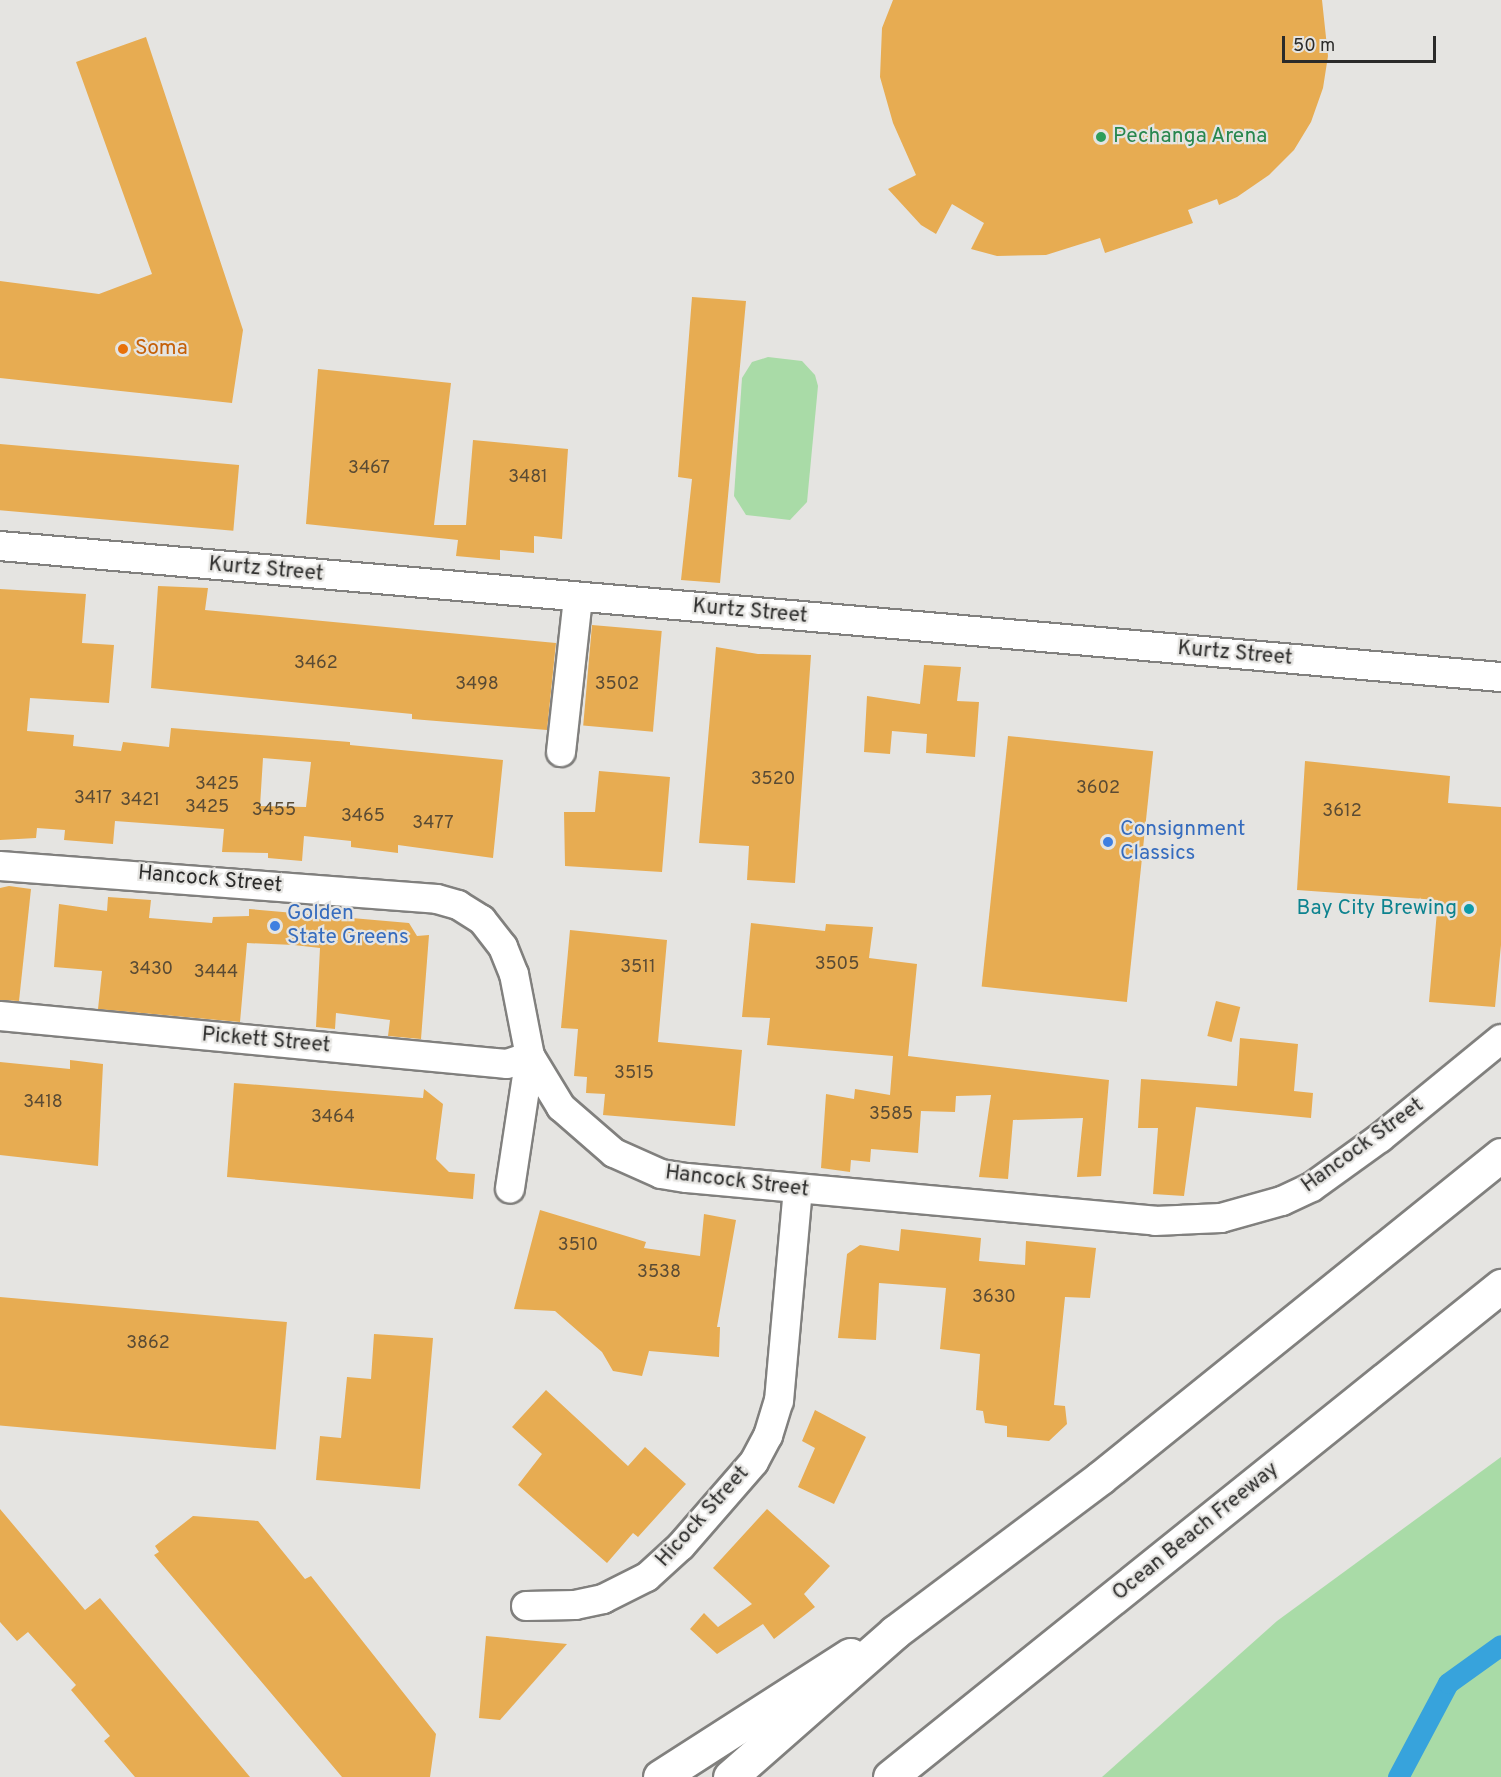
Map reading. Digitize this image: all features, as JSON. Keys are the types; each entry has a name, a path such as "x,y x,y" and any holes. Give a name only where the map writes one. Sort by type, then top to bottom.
{"highway":[{"path":"730,1777 895,1632 1100,1478 1501,1155"},
{"name":"Ocean Beach Freeway","path":"890,1777 1501,1286"},
{"path":"660,1777 789,1692 895,1632"}],"street":[{"name":"Kurtz Street","path":"0,546 1501,677"},
{"path":"561,752 578,597"},
{"name":"Hancock Street","path":"0,866 452,902 482,920 503,947 514,974 530,1056 550,1092 570,1117 598,1143 624,1159 661,1174 798,1190 1155,1221 1221,1218 1282,1201 1312,1187 1380,1138 1501,1039"},
{"name":"Pickett Street","path":"0,1016 507,1064 530,1056"},
{"path":"510,1189 530,1056"},
{"name":"Hicock Street","path":"526,1606 594,1601 641,1581 681,1546 754,1462 768,1436 779,1401 798,1190"}],"green space":[{"path":"768,357 802,361 815,375 818,386 807,502 790,520 746,515 734,496 742,378 752,362"},
{"path":"1501,1457 1501,1777 1102,1777 1277,1621"}],"building":[{"name":"Pechanga Arena","path":"893,0 1322,0 1328,56 1323,88 1311,122 1294,150 1269,175 1237,197 1219,205 1217,199 1188,210 1193,223 1105,253 1100,238 1046,255 997,256 971,249 984,223 952,204 936,234 921,225 888,189 916,175 893,123 880,77 882,28"},
{"path":"146,37 243,330 232,403 0,378 0,281 99,294 152,274 76,62"},
{"path":"692,297 746,301 720,583 681,580 692,479 678,477"},
{"path":"318,369 451,383 434,525 466,525 473,440 568,449 562,539 534,536 534,553 500,550 500,560 456,556 458,540 306,524"},
{"path":"0,444 239,465 233,531 0,510"},
{"path":"158,586 208,588 205,610 556,643 547,730 412,719 412,714 151,688"},
{"path":"0,589 86,594 82,643 114,645 109,703 30,698 27,731 74,735 73,746 121,751 123,742 169,747 171,728 350,742 350,745 503,760 493,858 398,845 398,853 351,847 351,841 304,836 302,861 268,858 268,853 222,852 224,829 115,821 113,844 64,840 65,830 37,828 36,838 0,840","holes":["263,758 311,762 306,807 260,806"]},
{"path":"592,625 662,631 653,732 583,726"},
{"path":"716,647 758,654 811,655 795,883 747,880 749,846 699,843"},
{"path":"924,665 961,667 957,701 979,702 975,757 926,753 927,734 892,731 890,754 864,752 867,696 920,704"},
{"path":"1008,736 1153,751 1127,1002 982,987"},
{"path":"1305,761 1450,776 1448,803 1501,807 1501,945 1495,1007 1429,1002 1438,900 1297,890"},
{"path":"599,771 670,777 662,872 565,866 564,812 595,812"},
{"path":"9,886 31,889 19,1001 0,1000 0,888"},
{"path":"108,897 151,900 149,918 212,923 213,917 249,916 249,909 409,923 417,936 429,935 421,1039 388,1036 390,1020 336,1013 335,1029 316,1027 320,948 294,945 247,943 240,1022 98,1009 102,971 54,967 59,904 107,911"},
{"path":"751,923 825,931 826,924 873,927 869,958 917,964 908,1056 1109,1080 1101,1176 1077,1177 1083,1118 1013,1120 1008,1179 979,1177 991,1095 956,1096 955,1112 921,1111 918,1153 871,1149 870,1162 851,1160 850,1172 821,1168 826,1094 854,1099 855,1089 890,1095 893,1056 767,1045 770,1018 742,1017"},
{"path":"570,930 667,940 658,1042 742,1050 735,1126 603,1115 605,1094 586,1093 587,1077 574,1076 578,1029 561,1028"},
{"path":"1216,1001 1240,1007 1232,1042 1207,1036"},
{"path":"1240,1038 1298,1044 1294,1091 1313,1093 1311,1118 1196,1107 1184,1196 1153,1194 1158,1128 1138,1128 1141,1079 1237,1086"},
{"path":"70,1060 103,1064 98,1166 0,1155 0,1062 70,1069"},
{"path":"234,1083 423,1098 424,1089 443,1104 436,1159 449,1172 475,1174 473,1199 227,1177"},
{"path":"540,1210 646,1242 644,1248 700,1256 704,1214 736,1220 717,1327 720,1327 719,1357 649,1351 642,1376 613,1371 602,1352 555,1311 514,1309"},
{"path":"901,1229 981,1238 979,1261 1025,1265 1026,1241 1096,1248 1090,1298 1065,1297 1054,1405 1065,1406 1067,1424 1049,1441 1007,1437 1007,1426 985,1423 983,1411 976,1410 980,1354 940,1349 946,1288 879,1283 876,1340 838,1338 847,1254 860,1245 899,1251"},
{"path":"0,1297 287,1322 276,1450 0,1425"},
{"path":"374,1334 433,1338 420,1489 316,1480 320,1436 341,1438 347,1377 371,1379"},
{"path":"546,1390 628,1466 645,1447 686,1484 638,1537 633,1533 607,1563 518,1485 542,1454 512,1427"},
{"path":"815,1410 866,1437 834,1504 798,1487 815,1448 802,1441"},
{"path":"0,1509 85,1610 100,1598 250,1777 135,1777 104,1741 110,1736 71,1690 76,1685 28,1632 17,1641 0,1622"},
{"path":"767,1509 830,1566 804,1594 815,1607 774,1639 763,1624 717,1654 690,1629 704,1613 718,1627 752,1604 713,1568"},
{"path":"193,1516 258,1521 305,1579 311,1576 436,1734 430,1777 342,1777 154,1555 159,1552 155,1546"},
{"path":"486,1636 567,1644 500,1720 479,1718"}],"waterway":[{"path":"1398,1777 1448,1683 1501,1645"}],"place":[{"name":"Pechanga Arena","path":"1101,137"},
{"name":"Soma","path":"123,349"},
{"name":"Consignment Classics","path":"1108,842"},
{"name":"Bay City Brewing","path":"1469,909"},
{"name":"Golden State Greens","path":"275,926"}]}
